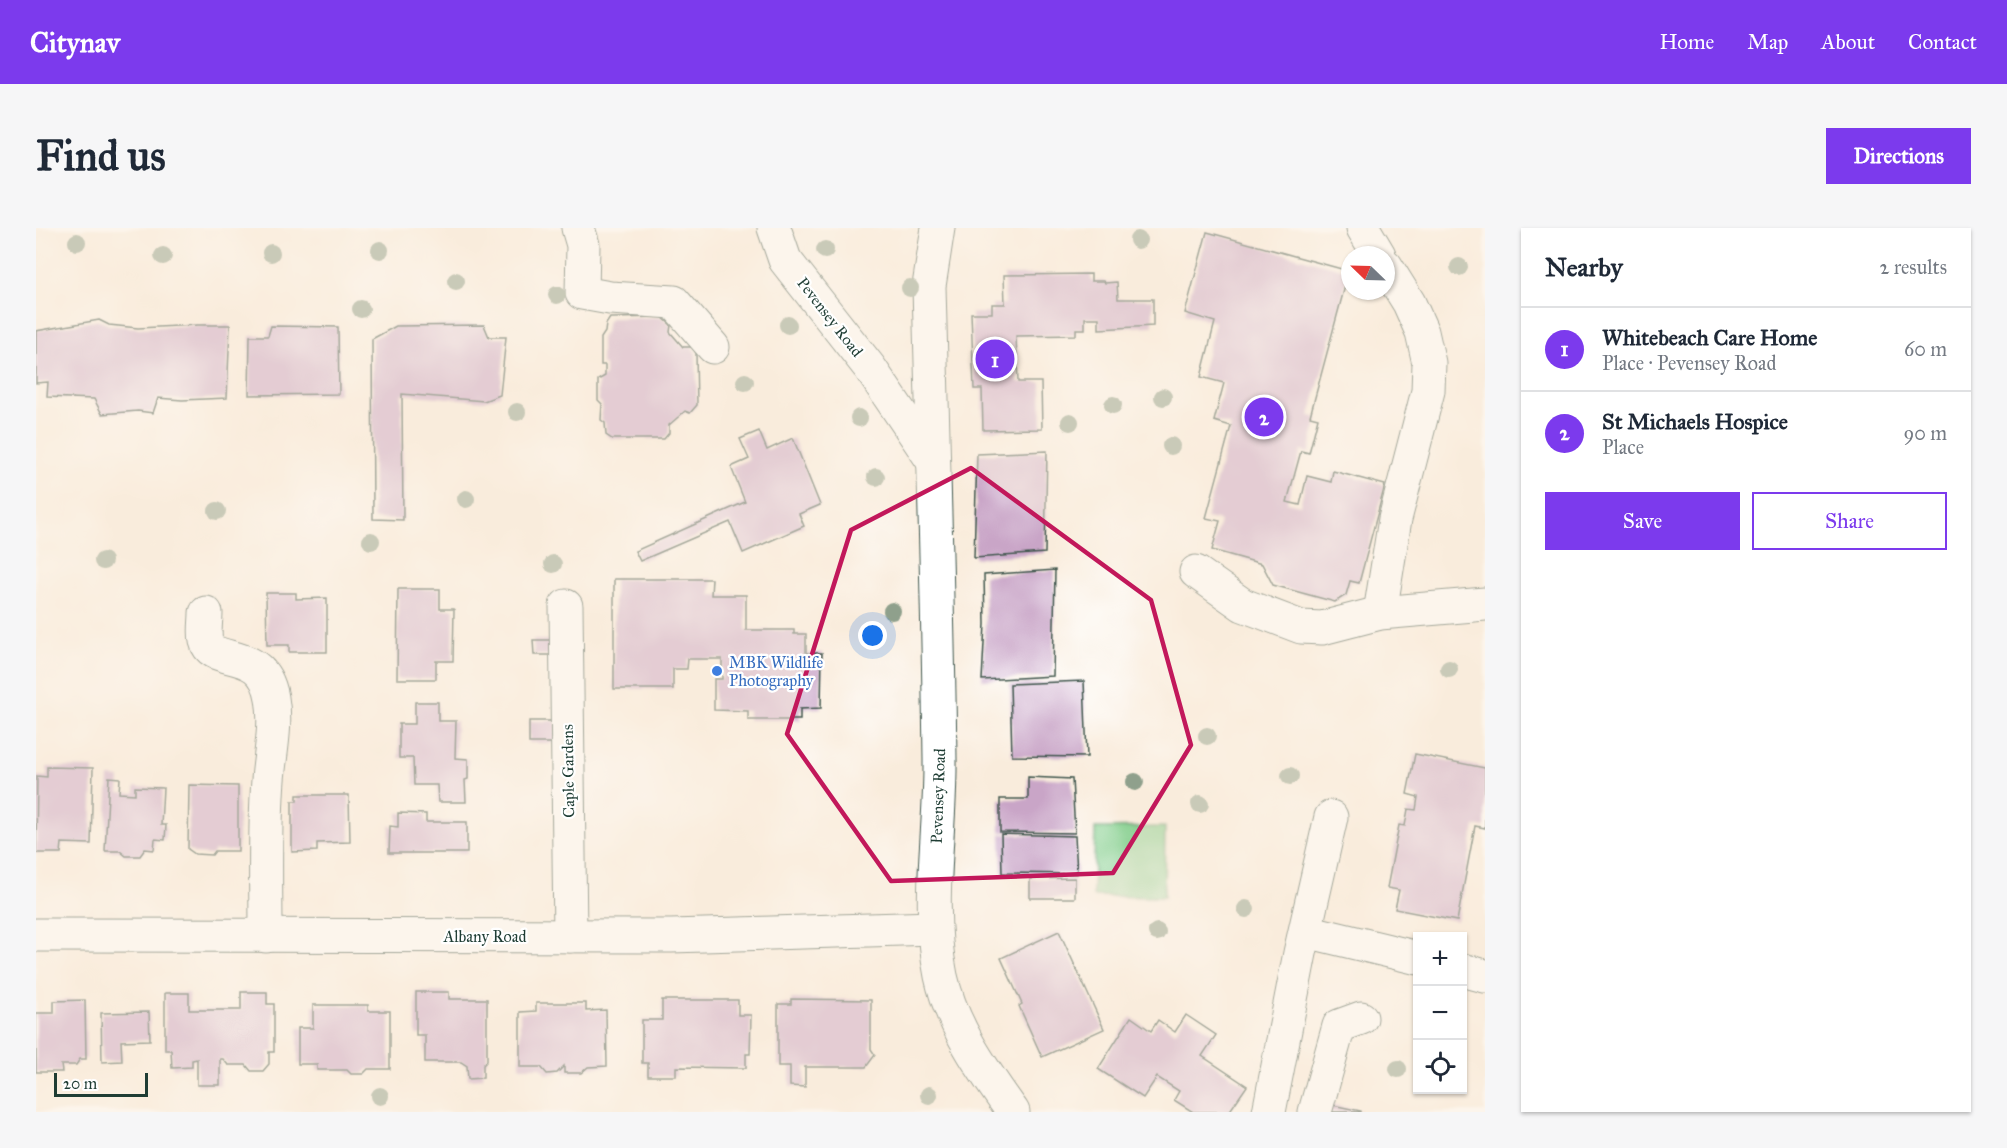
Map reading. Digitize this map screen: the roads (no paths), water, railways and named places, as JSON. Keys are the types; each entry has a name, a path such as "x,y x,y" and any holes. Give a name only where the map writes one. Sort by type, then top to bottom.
{"street":[{"path":"578,228 583,245 582,293 610,298 674,302 713,347"},
{"name":"Pevensey Road","path":"774,228 785,260 870,368 933,461"},
{"name":"Pevensey Road","path":"938,228 929,286 939,643 940,790 934,928 942,978 960,1029 984,1071 1013,1112"},
{"path":"1363,228 1374,246"},
{"path":"1380,613 1395,519 1428,391 1429,363 1422,332 1409,303 1395,280"},
{"path":"1196,572 1243,605 1301,627 1322,628 1380,613 1485,604"},
{"name":"Caple Gardens","path":"566,606 570,936"},
{"path":"206,613 206,642 213,651 221,656 239,658 253,664 266,677 272,698 274,732 266,821 266,936"},
{"path":"1269,1112 1300,953 1331,817"},
{"name":"Albany Road","path":"36,935 671,936 934,928"},
{"path":"1306,930 1413,957"},
{"path":"1467,971 1485,976"},
{"path":"1315,1112 1338,1026 1361,1018"}],"place":[{"name":"Whitebeach Care Home","path":"995,359"},
{"name":"St Michaels Hospice","path":"1264,417"},
{"name":"MBK Wildlife Photography","path":"717,671"}]}
